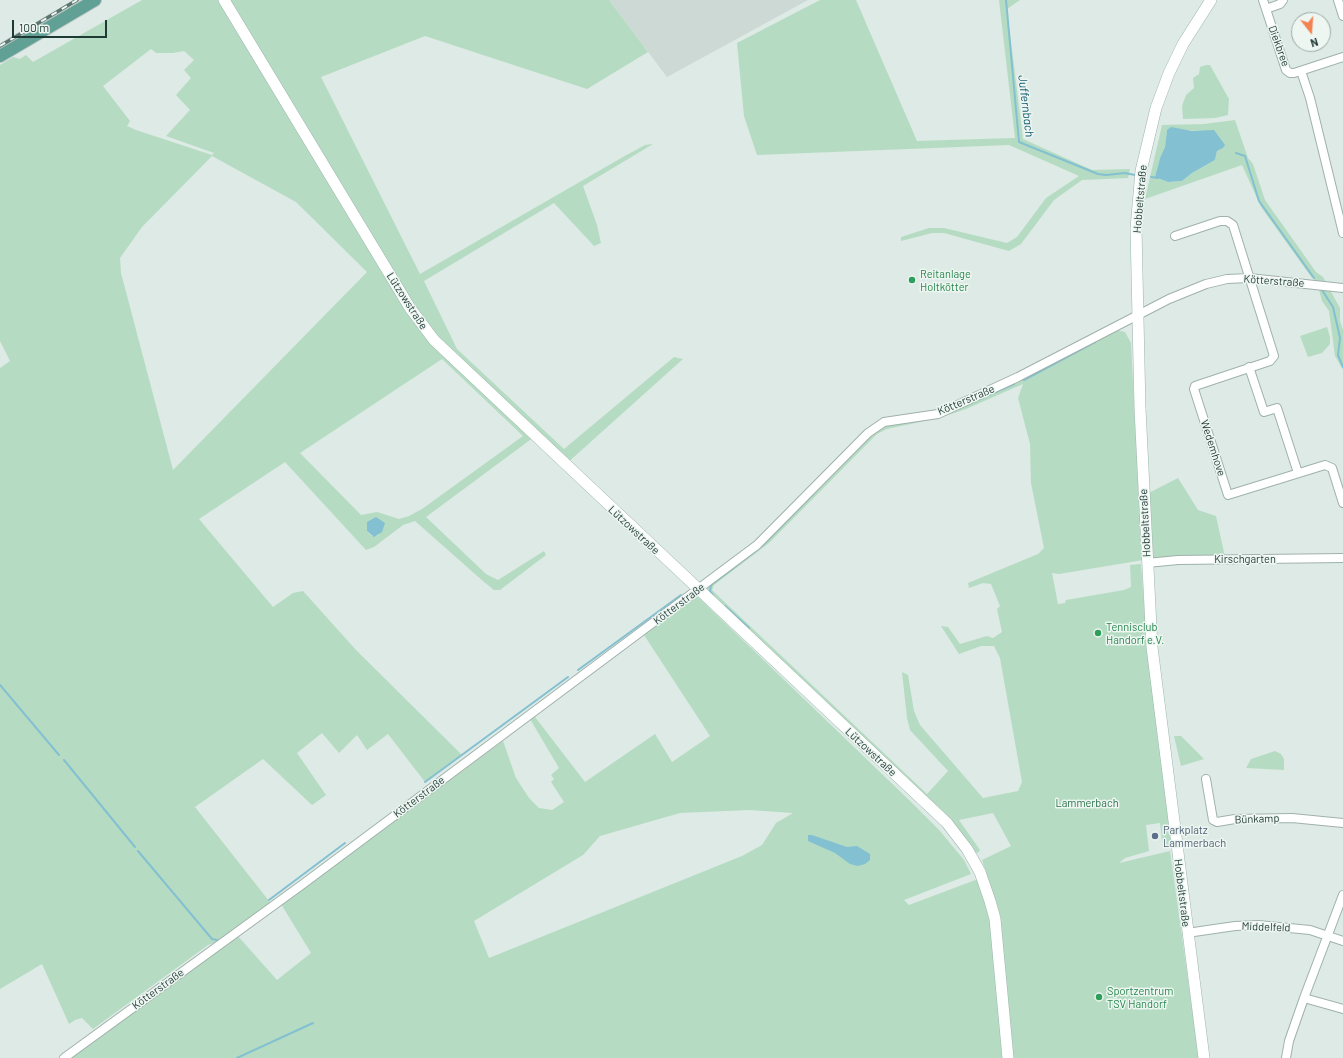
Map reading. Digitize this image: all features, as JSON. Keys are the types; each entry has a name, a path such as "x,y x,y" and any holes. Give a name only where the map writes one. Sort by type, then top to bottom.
{"main road":[{"path":"0,56 95,0"}],"street":[{"name":"Lützowstraße","path":"224,0 410,308 434,340 947,823 967,849 980,872 990,901 994,919 1008,1058"},
{"name":"Hobbeltstraße","path":"1204,1058 1154,674 1147,563 1137,316 1137,213 1141,171 1147,142 1169,73 1196,22 1211,0"},
{"name":"Diekbree","path":"1263,0 1286,70 1290,73 1301,71 1343,57"},
{"path":"1266,9 1280,4 1283,0"},
{"path":"1338,0 1343,16"},
{"name":"Diekbree","path":"1301,71 1310,98 1320,144 1343,233"},
{"path":"1175,236 1220,221 1227,221 1234,225 1249,278"},
{"name":"Kötterstraße","path":"64,1058 303,884 757,545 868,433 884,422 938,414 1018,377 1137,316 1206,284 1249,278 1343,288"},
{"name":"Wedemhove","path":"1249,278 1274,356 1270,361 1195,386 1194,390 1228,495 1325,464 1332,468 1343,503"},
{"path":"1250,368 1264,412 1277,408 1298,473"},
{"name":"Kirschgarten","path":"1147,563 1185,560 1343,558"},
{"name":"Bünkamp","path":"1206,779 1212,820 1218,822 1235,819 1292,818 1343,823"},
{"path":"1286,1058 1289,1041 1304,998 1343,895"},
{"name":"Middelfeld","path":"1188,933 1258,925 1310,930 1343,941"},
{"path":"1304,998 1343,1009"}],"shaded area":[{"path":"73,0 81,0 0,48 0,43"},
{"path":"609,0 808,0 667,77"}],"green space":[{"path":"142,0 609,0 648,52 587,89 425,36 321,77 420,274 623,157 645,145 653,144 583,186 597,225 601,243 594,246 554,203 424,281 457,349 564,449 674,357 683,359 565,465 534,437 426,517 486,574 498,580 544,551 546,555 500,590 494,590 484,582 415,521 403,525 374,547 366,550 285,462 199,519 273,607 293,593 303,591 356,650 462,755 425,782 388,734 367,750 357,735 339,753 322,733 297,753 326,795 312,805 263,759 195,807 273,906 217,942 208,945 93,1029 82,1018 69,1024 42,964 0,989 0,368 10,361 0,341 0,65 13,57 20,59 26,55 33,62","holes":["151,49 156,53 173,53 184,51 194,60 184,70 191,78 176,95 190,110 166,136 214,153 212,155 127,126 130,121 103,86","212,156 296,202 367,272 173,470 121,273 120,258 142,227","442,359 523,436 422,509 409,516 399,519 377,512 361,515 300,453","367,522 379,535 372,536 367,531"]},
{"path":"820,0 856,0 917,141 1015,138 999,0 1020,0 1007,9 1023,139 1092,170 1130,169 1128,178 1082,180 1054,200 1021,244 1009,251 944,233 932,233 901,241 901,237 929,228 944,228 1007,243 1017,237 1046,198 1079,176 1009,145 757,155 744,116 737,43"},
{"path":"1210,65 1229,99 1228,115 1215,118 1183,119 1182,106 1186,95 1194,88 1193,78 1199,74 1200,67"},
{"path":"1235,120 1248,158 1253,164 1265,200 1316,272 1323,277 1340,308 1340,321 1343,330 1343,370 1335,356 1329,311 1322,301 1317,282 1312,278 1261,207 1242,165 1145,199 1162,125 1204,124","holes":["1167,130 1206,131 1223,148 1217,151 1215,160 1192,173 1182,181 1168,182 1155,177 1160,158 1165,147"]},
{"path":"1327,327 1330,337 1330,344 1322,353 1308,357 1300,336"},
{"path":"1116,330 1125,332 1131,343 1139,498 1178,478 1198,510 1216,516 1225,557 1149,559 1059,574 1052,573 1058,604 1065,603 1066,600 1124,590 1131,587 1130,565 1141,564 1148,656 1173,846 1163,848 1160,823 1146,825 1149,851 1125,858 1119,863 1170,851 1199,1058 1013,1058 1000,915 982,860 1011,846 993,813 959,820 980,850 978,853 972,851 705,589 707,583 757,545 884,422 938,414","holes":["1023,384 1018,398 1030,444 1031,483 1044,548 1038,554 968,583 969,588 983,583 991,584 1000,606 997,609 1002,632 993,638 987,636 960,644 948,627 941,626 959,654 981,646 994,646 1000,658 1022,782 1018,791 983,798 920,725 914,711 908,675 902,672 907,718 910,730 948,771 927,794 712,590 714,585 769,543 877,434 887,429 939,418 966,409"]},
{"path":"697,596 940,831 964,860 971,874 904,900 909,905 978,879 991,920 1004,1058 71,1058 237,935 277,980 311,953 281,904 503,741 516,778 529,798 539,808 552,810 564,802 551,782 554,779 551,775 559,768 530,719 535,717 585,782 655,734 672,762 710,736 644,635","holes":["749,810 793,813 776,823 762,845 742,856 489,958 474,921 583,855 600,836 680,813"]},
{"path":"1174,736 1181,736 1204,759 1181,766"},
{"path":"1275,751 1281,754 1284,759 1284,770 1246,768 1251,759"}],"water":[{"path":"1171,127 1192,131 1214,130 1225,145 1217,151 1215,160 1192,173 1182,181 1168,182 1155,177 1160,158 1165,147 1167,130"},
{"path":"376,517 385,523 382,532 374,537 367,531 367,522"},
{"path":"808,835 847,847 857,846 870,854 870,860 865,864 858,866 850,864 835,853 808,841"}],"waterway":[{"name":"Juffernbach","path":"1006,0 1019,142 1098,174 1106,175 1125,173 1135,175"},
{"name":"Juffernbach","path":"1236,153 1245,156 1259,201 1314,278"},
{"name":"Juffernbach","path":"1151,177 1158,178"},
{"name":"Juffernbach","path":"1322,290 1333,307 1340,338 1338,355 1343,367"},
{"path":"1024,380 1095,342"},
{"path":"957,409 1014,384"},
{"path":"762,546 814,493"},
{"path":"713,595 710,591 711,585 757,550"},
{"path":"578,670 681,595"},
{"path":"725,606 749,628"},
{"path":"425,782 568,677"},
{"path":"0,685 59,755"},
{"path":"64,760 135,847"},
{"path":"269,900 345,843"},
{"path":"138,851 212,939 217,940"},
{"name":"Lammerbach","path":"237,1058 313,1023"}],"railway":[{"path":"0,46 77,0"}],"place":[{"name":"Reitanlage Holtkötter","path":"912,280"},
{"name":"Tennisclub Handorf e.V.","path":"1098,633"},
{"name":"Parkplatz Lammerbach","path":"1155,836"},
{"name":"Sportzentrum TSV Handorf","path":"1099,997"}]}
